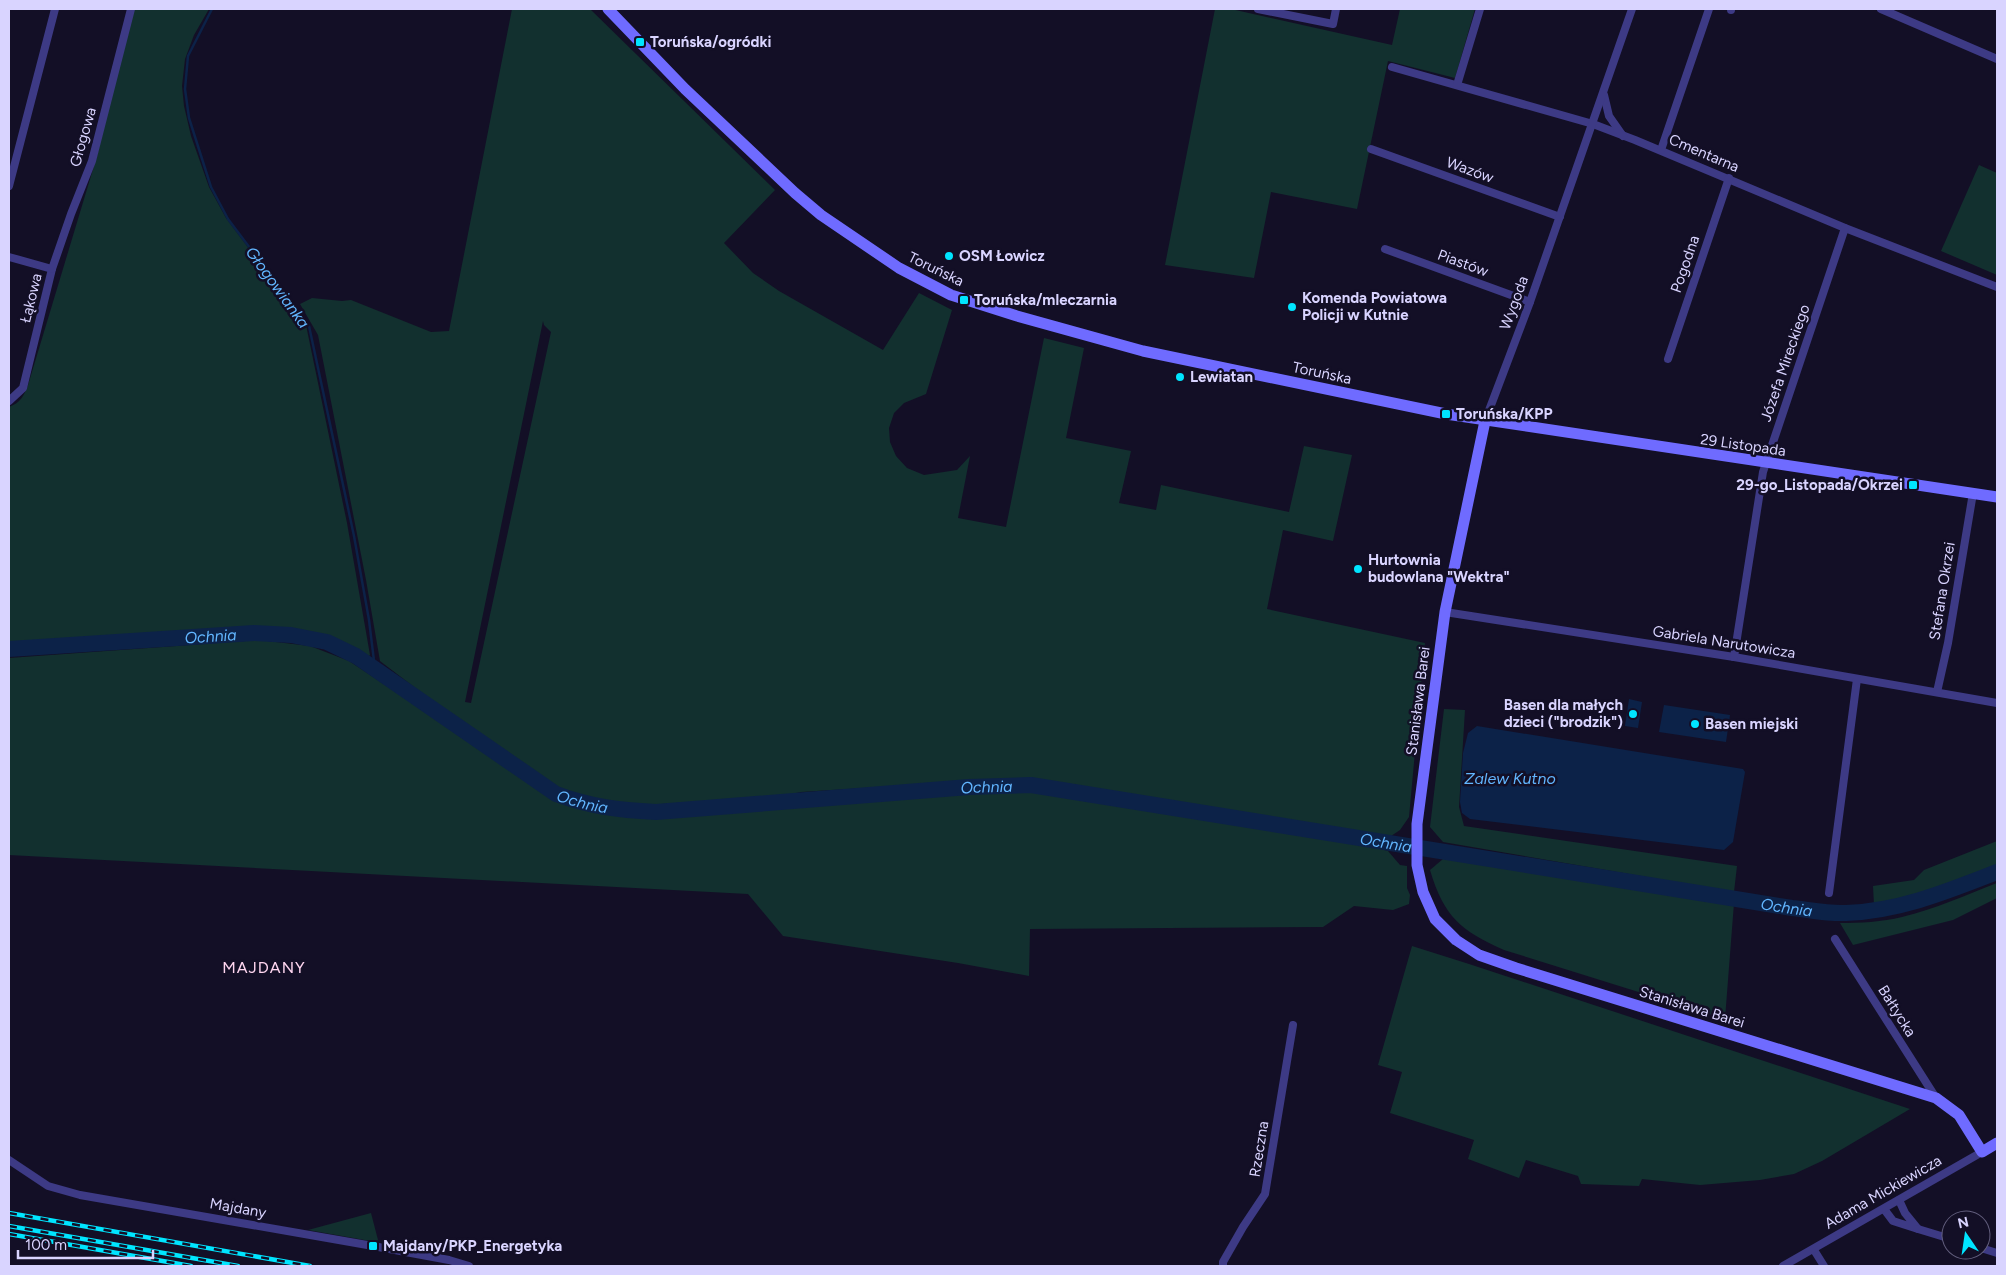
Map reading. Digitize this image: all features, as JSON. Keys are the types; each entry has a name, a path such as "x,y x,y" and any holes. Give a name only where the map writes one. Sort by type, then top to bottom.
{"street":[{"path":"9,186 55,9"},
{"name":"Głogowa","path":"52,270 92,161 131,9"},
{"name":"Toruńska","path":"608,9 685,89 794,193 821,215 899,268 951,295 1017,316 1143,350 1485,421"},
{"path":"1258,9 1333,24 1336,9"},
{"path":"1457,85 1480,9"},
{"name":"Wygoda","path":"1445,612 1485,421 1560,218 1632,9"},
{"path":"1661,150 1710,9"},
{"path":"1884,9 1997,59"},
{"name":"Cmentarna","path":"1392,67 1576,121 1592,124 1661,150 1845,228 1997,287"},
{"path":"1604,93 1609,116 1623,136"},
{"name":"Wazów","path":"1371,149 1560,218"},
{"name":"Pogodna","path":"1668,359 1729,178"},
{"name":"Józefa Mireckiego","path":"1734,658 1765,463 1845,228"},
{"name":"Piastów","path":"1385,249 1530,302"},
{"name":"Łąkowa","path":"9,256 52,270 23,388 9,401"},
{"name":"29 Listopada","path":"1485,421 1997,497"},
{"name":"Stefana Okrzei","path":"1937,692 1948,643 1973,493"},
{"name":"Gabriela Narutowicza","path":"1445,612 1734,658 1997,703"},
{"name":"Stanisława Barei","path":"1445,612 1417,824 1417,866 1423,892 1435,919 1456,940 1479,955 1525,971 1936,1098 1959,1115 1982,1152"},
{"path":"1829,893 1857,679"},
{"name":"Bałtycka","path":"1835,940 1936,1098"},
{"name":"Rzeczna","path":"1223,1266 1223,1262 1243,1227 1265,1194 1293,1025"},
{"name":"Adama Mickiewicza","path":"1783,1266 1814,1250 1997,1143"},
{"name":"Majdany","path":"9,1160 48,1186 80,1195 374,1246 449,1260 469,1266"},
{"path":"1899,1200 1905,1213 1918,1229"},
{"path":"1884,1209 1893,1221 1941,1236"},
{"path":"1814,1250 1824,1266"}],"green space":[{"path":"133,9 209,9 194,35 185,59 182,86 184,106 191,136 209,187 226,218 306,325 347,523 370,655 368,657 326,638 291,630 268,628 9,644 9,407 21,399 28,385 97,156"},
{"path":"512,9 590,9 775,190 724,243 753,273 779,291 883,350 919,293 952,310 926,394 904,403 894,413 889,428 890,442 896,456 907,468 924,475 957,470 970,456 958,518 1006,527 1044,338 1084,348 1066,438 1131,451 1119,503 1156,510 1161,485 1289,512 1304,446 1352,455 1333,541 1283,530 1267,609 1425,643 1409,817 1400,830 1391,836 1020,778 801,792 787,795 662,804 620,805 569,794 526,767 493,743 473,732 380,661 318,335 300,304 312,298 351,300 431,332 449,331","holes":["543,321 544,325 551,332 471,703 465,702"]},
{"path":"1215,9 1231,9 1392,45 1400,9 1475,9 1455,78 1388,61 1357,209 1271,192 1254,278 1165,265"},
{"path":"1979,165 1997,173 1997,275 1941,251"},
{"path":"259,640 310,646 349,661 541,789 577,808 621,816 661,816 927,795 1028,791 1358,843 1388,851 1400,865 1407,866 1409,904 1393,910 1354,906 1323,927 1030,929 1029,976 783,936 748,894 9,855 9,658"},
{"path":"1444,709 1465,710 1459,807 1464,826 1737,866 1734,892 1443,842 1430,827"},
{"path":"1997,841 1997,868 1922,895 1891,903 1874,905 1873,886 1914,880 1924,870"},
{"path":"1443,859 1491,864 1734,903 1725,1019 1504,950 1476,936 1465,929 1448,911 1435,886 1430,870"},
{"path":"1997,883 1997,898 1953,920 1853,945 1840,923 1871,922 1914,914"},
{"path":"1412,946 1910,1109 1822,1161 1794,1174 1760,1180 1700,1185 1642,1179 1639,1186 1581,1184 1578,1176 1526,1160 1519,1178 1468,1159 1474,1140 1390,1113 1402,1072 1378,1065"},
{"path":"371,1213 378,1240 376,1242 308,1230"}],"water":[{"name":"Basen dla małych dzieci (\"brodzik\")","path":"1629,699 1642,702 1638,728 1625,726"},
{"name":"Basen miejski","path":"1664,705 1730,715 1726,742 1659,732"},
{"name":"Zalew Kutno","path":"1477,726 1743,769 1745,772 1733,842 1724,850 1470,819 1462,813 1460,802 1463,753 1468,733"}],"waterway":[{"name":"Głogowianka","path":"212,9 188,56 185,89 189,118 211,187 228,219 309,326 354,536 369,620 375,669"},
{"name":"Ochnia","path":"9,649 254,633 291,635 327,642 356,656 556,794 593,805 617,809 656,812 969,787 1031,785 1792,908 1833,913 1866,911 1905,904 1942,893 1997,872"}],"railway":[{"path":"9,1213 310,1266"},
{"path":"9,1226 238,1266"},
{"path":"9,1234 191,1266"}],"place":[{"name":"Toruńska/ogródki","path":"640,42"},
{"name":"OSM Łowicz","path":"949,256"},
{"name":"Toruńska/mleczarnia","path":"964,300"},
{"name":"Komenda Powiatowa Policji w Kutnie","path":"1292,307"},
{"name":"Lewiatan","path":"1180,377"},
{"name":"Toruńska/KPP","path":"1446,414"},
{"name":"29-go_Listopada/Okrzei","path":"1913,485"},
{"name":"Hurtownia budowlana \"Wektra\"","path":"1358,569"},
{"name":"Basen dla małych dzieci (\"brodzik\")","path":"1633,714"},
{"name":"Basen miejski","path":"1695,724"},
{"name":"Majdany/PKP_Energetyka","path":"373,1246"}],"district":[{"name":"MAJDANY","path":"264,967"}]}
